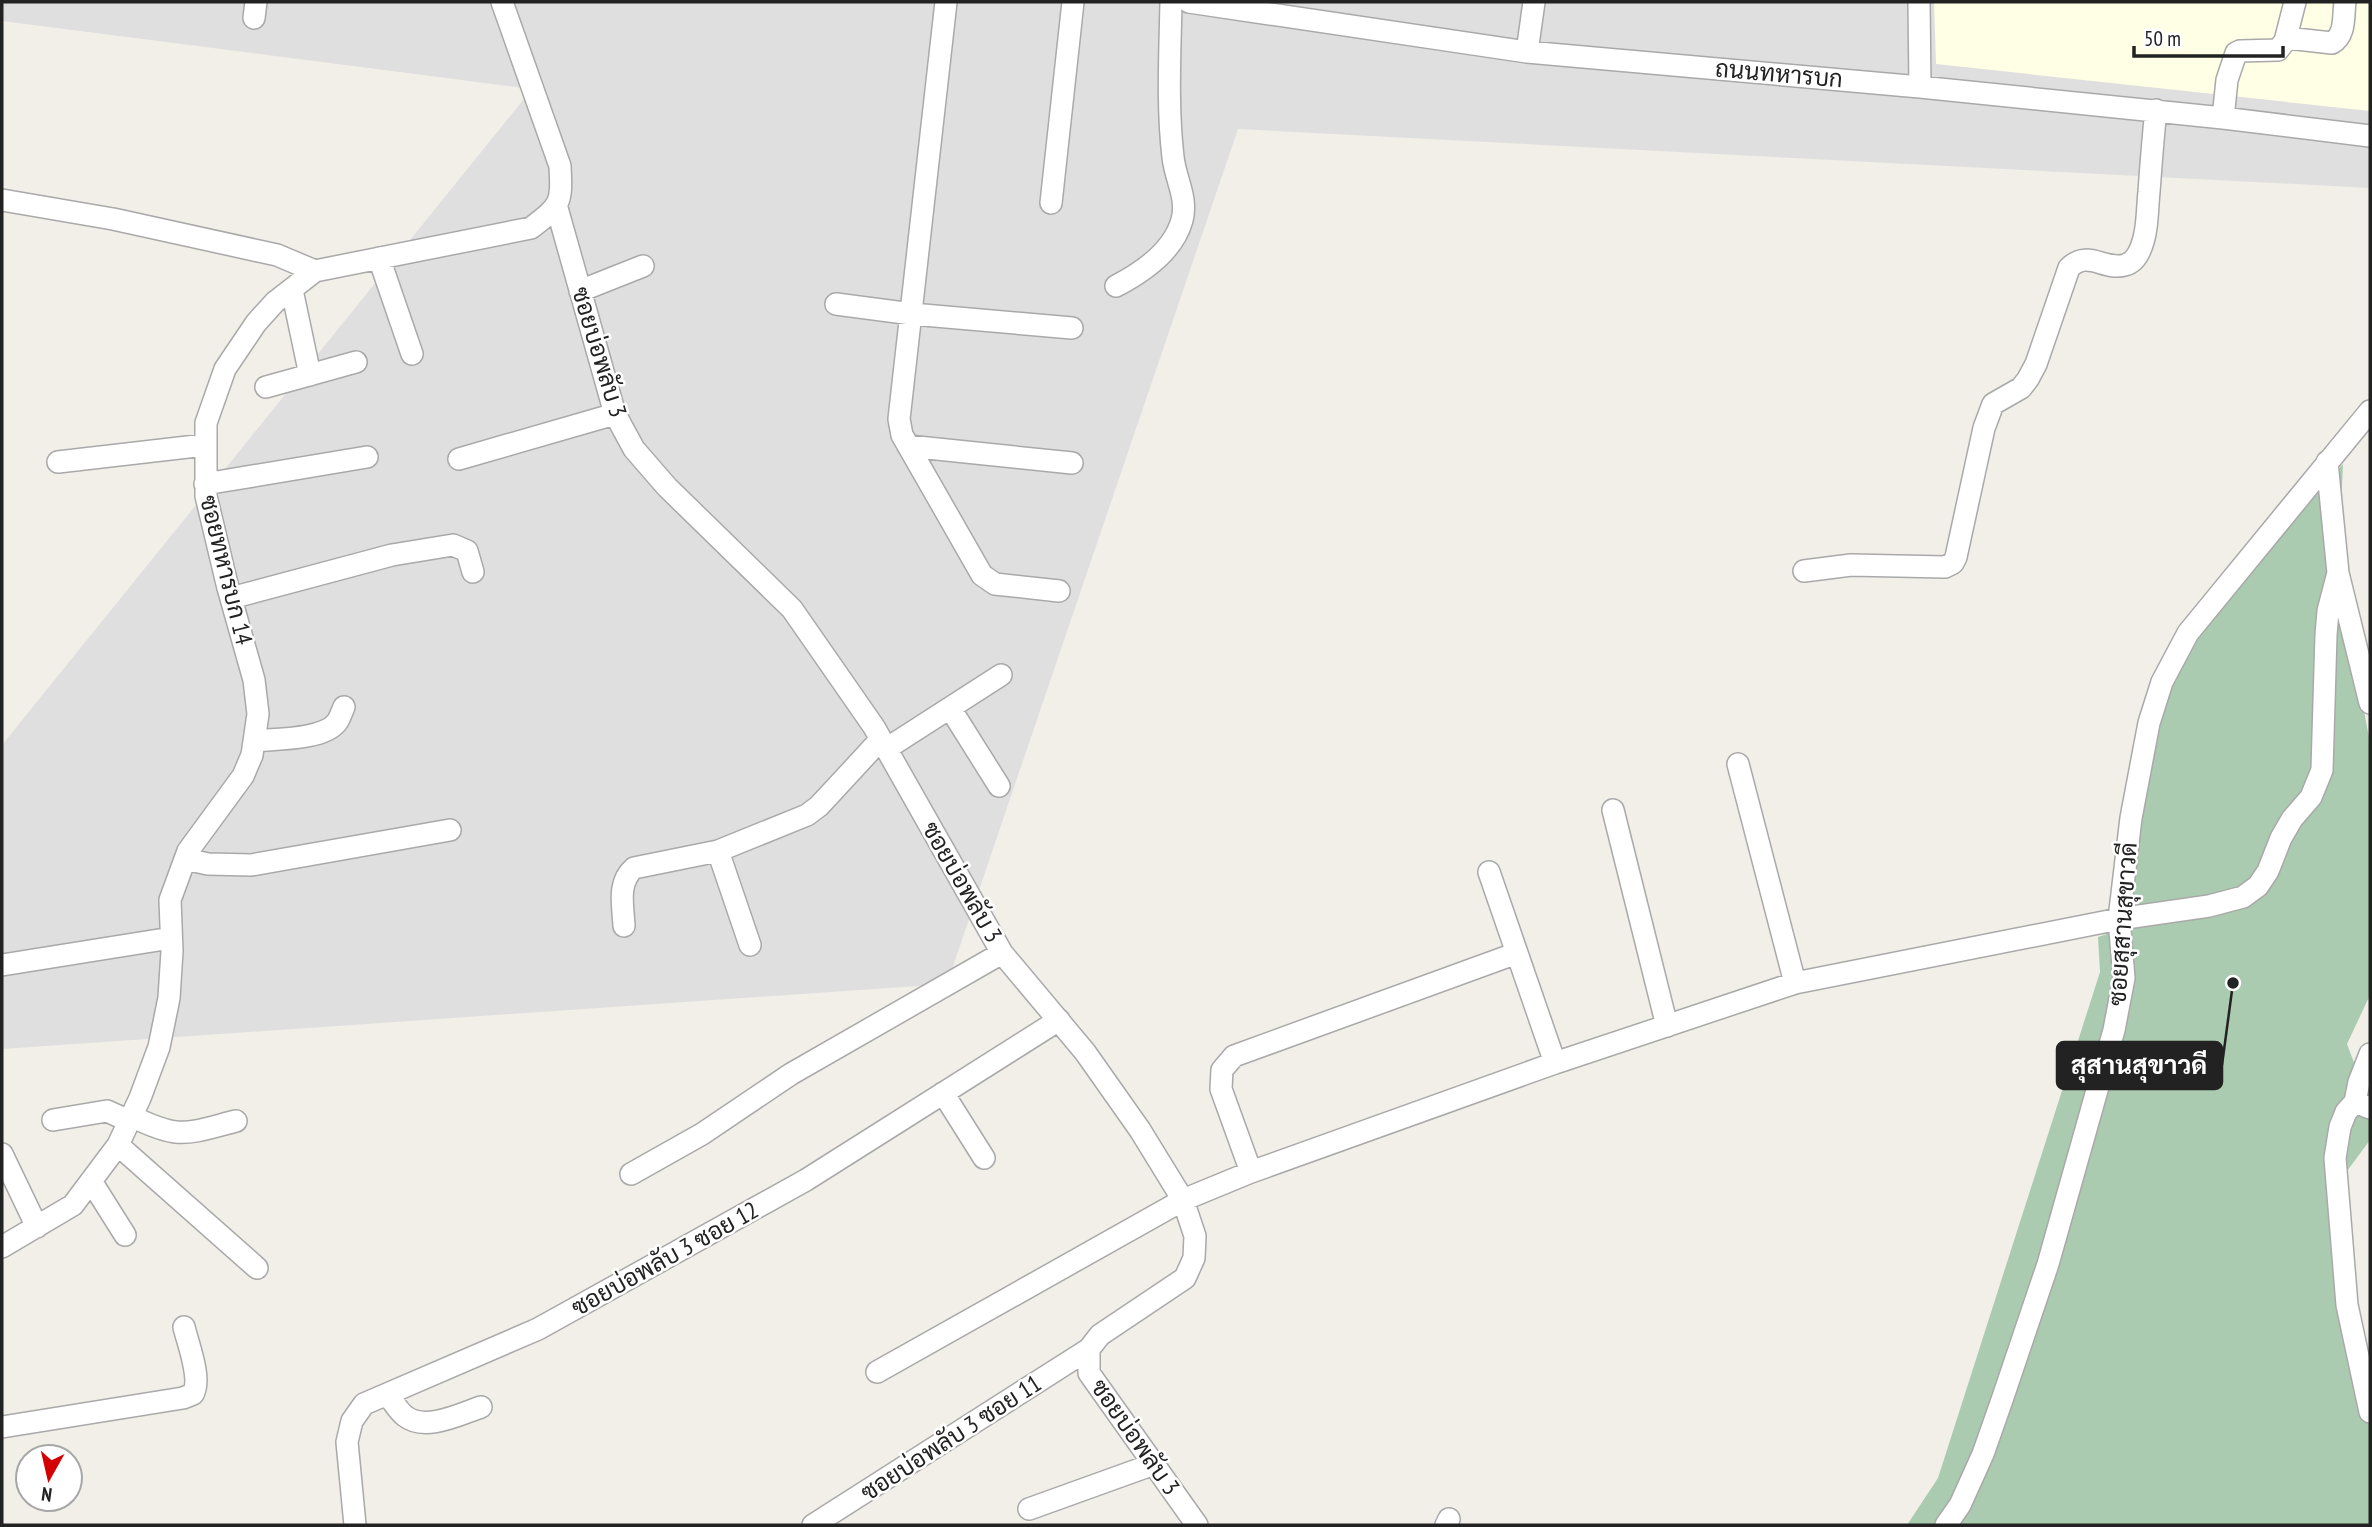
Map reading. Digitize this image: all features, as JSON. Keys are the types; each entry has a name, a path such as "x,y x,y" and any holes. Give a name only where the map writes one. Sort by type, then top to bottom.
{"street":[{"path":"502,2 560,166 561,189 557,208"},
{"path":"946,2 899,419 902,435 982,575 995,584 1059,591"},
{"path":"1051,203 1073,2"},
{"path":"1116,286 1135,276 1172,243 1182,219 1183,198 1173,158 1171,2"},
{"name":"ถนนทหารบก","path":"1189,2 1283,8 1527,52 2156,110 2370,136"},
{"path":"1527,52 1534,2"},
{"path":"1919,2 1920,87"},
{"path":"2223,118 2227,80 2236,53 2278,50 2286,38 2295,2"},
{"path":"2286,38 2332,43 2337,40 2341,34 2345,2"},
{"path":"1804,571 1851,565 1945,566 1953,563 1986,421 1993,404 2021,388 2028,379 2036,364 2069,268 2076,261 2082,260 2121,266 2134,260 2140,250 2146,229 2156,110"},
{"path":"2,200 113,219 277,255 316,271"},
{"name":"ซอยทหารบก 14","path":"2,1247 73,1205 118,1145 159,1046 169,998 170,900 188,850 243,776 251,755 258,714 254,680 231,598 205,484 206,424 225,369 256,323 275,302 316,271 531,228 557,208"},
{"name":"ซอยบ่อพลับ 3","path":"557,208 615,414 634,449 667,486 792,609 883,744 1002,953 1085,1052 1140,1130 1183,1200 1195,1236 1195,1258 1185,1278 1100,1335 1089,1349 1089,1373 1197,1525"},
{"path":"379,258 412,354"},
{"path":"580,291 643,266"},
{"path":"292,290 310,375"},
{"path":"836,304 912,314 1072,328"},
{"path":"266,387 356,362"},
{"name":"ซอยสุสานสุขาวดี","path":"1946,1525 1960,1505 1983,1454 2052,1250 2114,1030 2123,978 2119,919 2132,818 2147,734 2162,682 2188,633 2370,411"},
{"path":"459,459 615,414"},
{"path":"58,462 205,444"},
{"path":"908,446 1072,463"},
{"path":"205,484 368,457"},
{"path":"2327,462 2338,573 2370,703"},
{"path":"231,598 392,555 453,545 467,551 474,572"},
{"path":"877,1372 1183,1200 1251,1172 1555,1063 1795,983 2119,919 2209,906 2243,897 2258,886 2268,872 2281,838 2311,797 2322,770 2326,635 2328,611 2338,573"},
{"path":"624,926 622,890 624,880 634,868 718,851 807,815 883,744 950,708 1001,676"},
{"path":"254,741 299,737 326,730 336,724 344,706"},
{"path":"950,708 999,786"},
{"path":"1738,764 1795,983"},
{"path":"1613,810 1667,1026"},
{"path":"186,859 208,864 251,865 450,830"},
{"path":"718,851 750,945"},
{"path":"1489,872 1555,1063"},
{"path":"2,965 171,938"},
{"path":"631,1174 702,1135 791,1074 1002,953"},
{"path":"1251,1172 1222,1089 1222,1070 1234,1056 1517,953"},
{"name":"ซอยบ่อพลับ 3 ซอย 12","path":"355,1525 347,1442 352,1421 364,1404 538,1329 806,1180 1059,1020"},
{"path":"2370,1054 2363,1105 2346,1112 2340,1127 2335,1158 2347,1305 2370,1412"},
{"path":"943,1093 985,1158"},
{"path":"53,1120 107,1111 176,1134 236,1121"},
{"path":"118,1145 257,1268"},
{"path":"2,1154 37,1227"},
{"path":"91,1181 125,1235"},
{"path":"2,1427 193,1394 197,1389 197,1379 184,1327"},
{"name":"ซอยบ่อพลับ 3 ซอย 11","path":"813,1525 1089,1349"},
{"path":"387,1394 404,1416 427,1423 481,1407"},
{"path":"1029,1509 1154,1464"}],"shaded area":[{"path":"2,2 2370,2 2370,188 1238,129 947,984 2,1049 2,745 532,89 2,21"},
{"path":"1934,2 2370,2 2370,111 1936,64"},
{"path":"2343,464 2338,573 2370,743 2370,995 2347,1044 2370,1105 2370,1140 2330,1194 2370,1396 2370,1525 1907,1525 1938,1478 2100,972 2098,937 2124,928 2162,682 2233,577"}],"place":[{"name":"สุสานสุขาวดี","path":"2233,983"}]}
